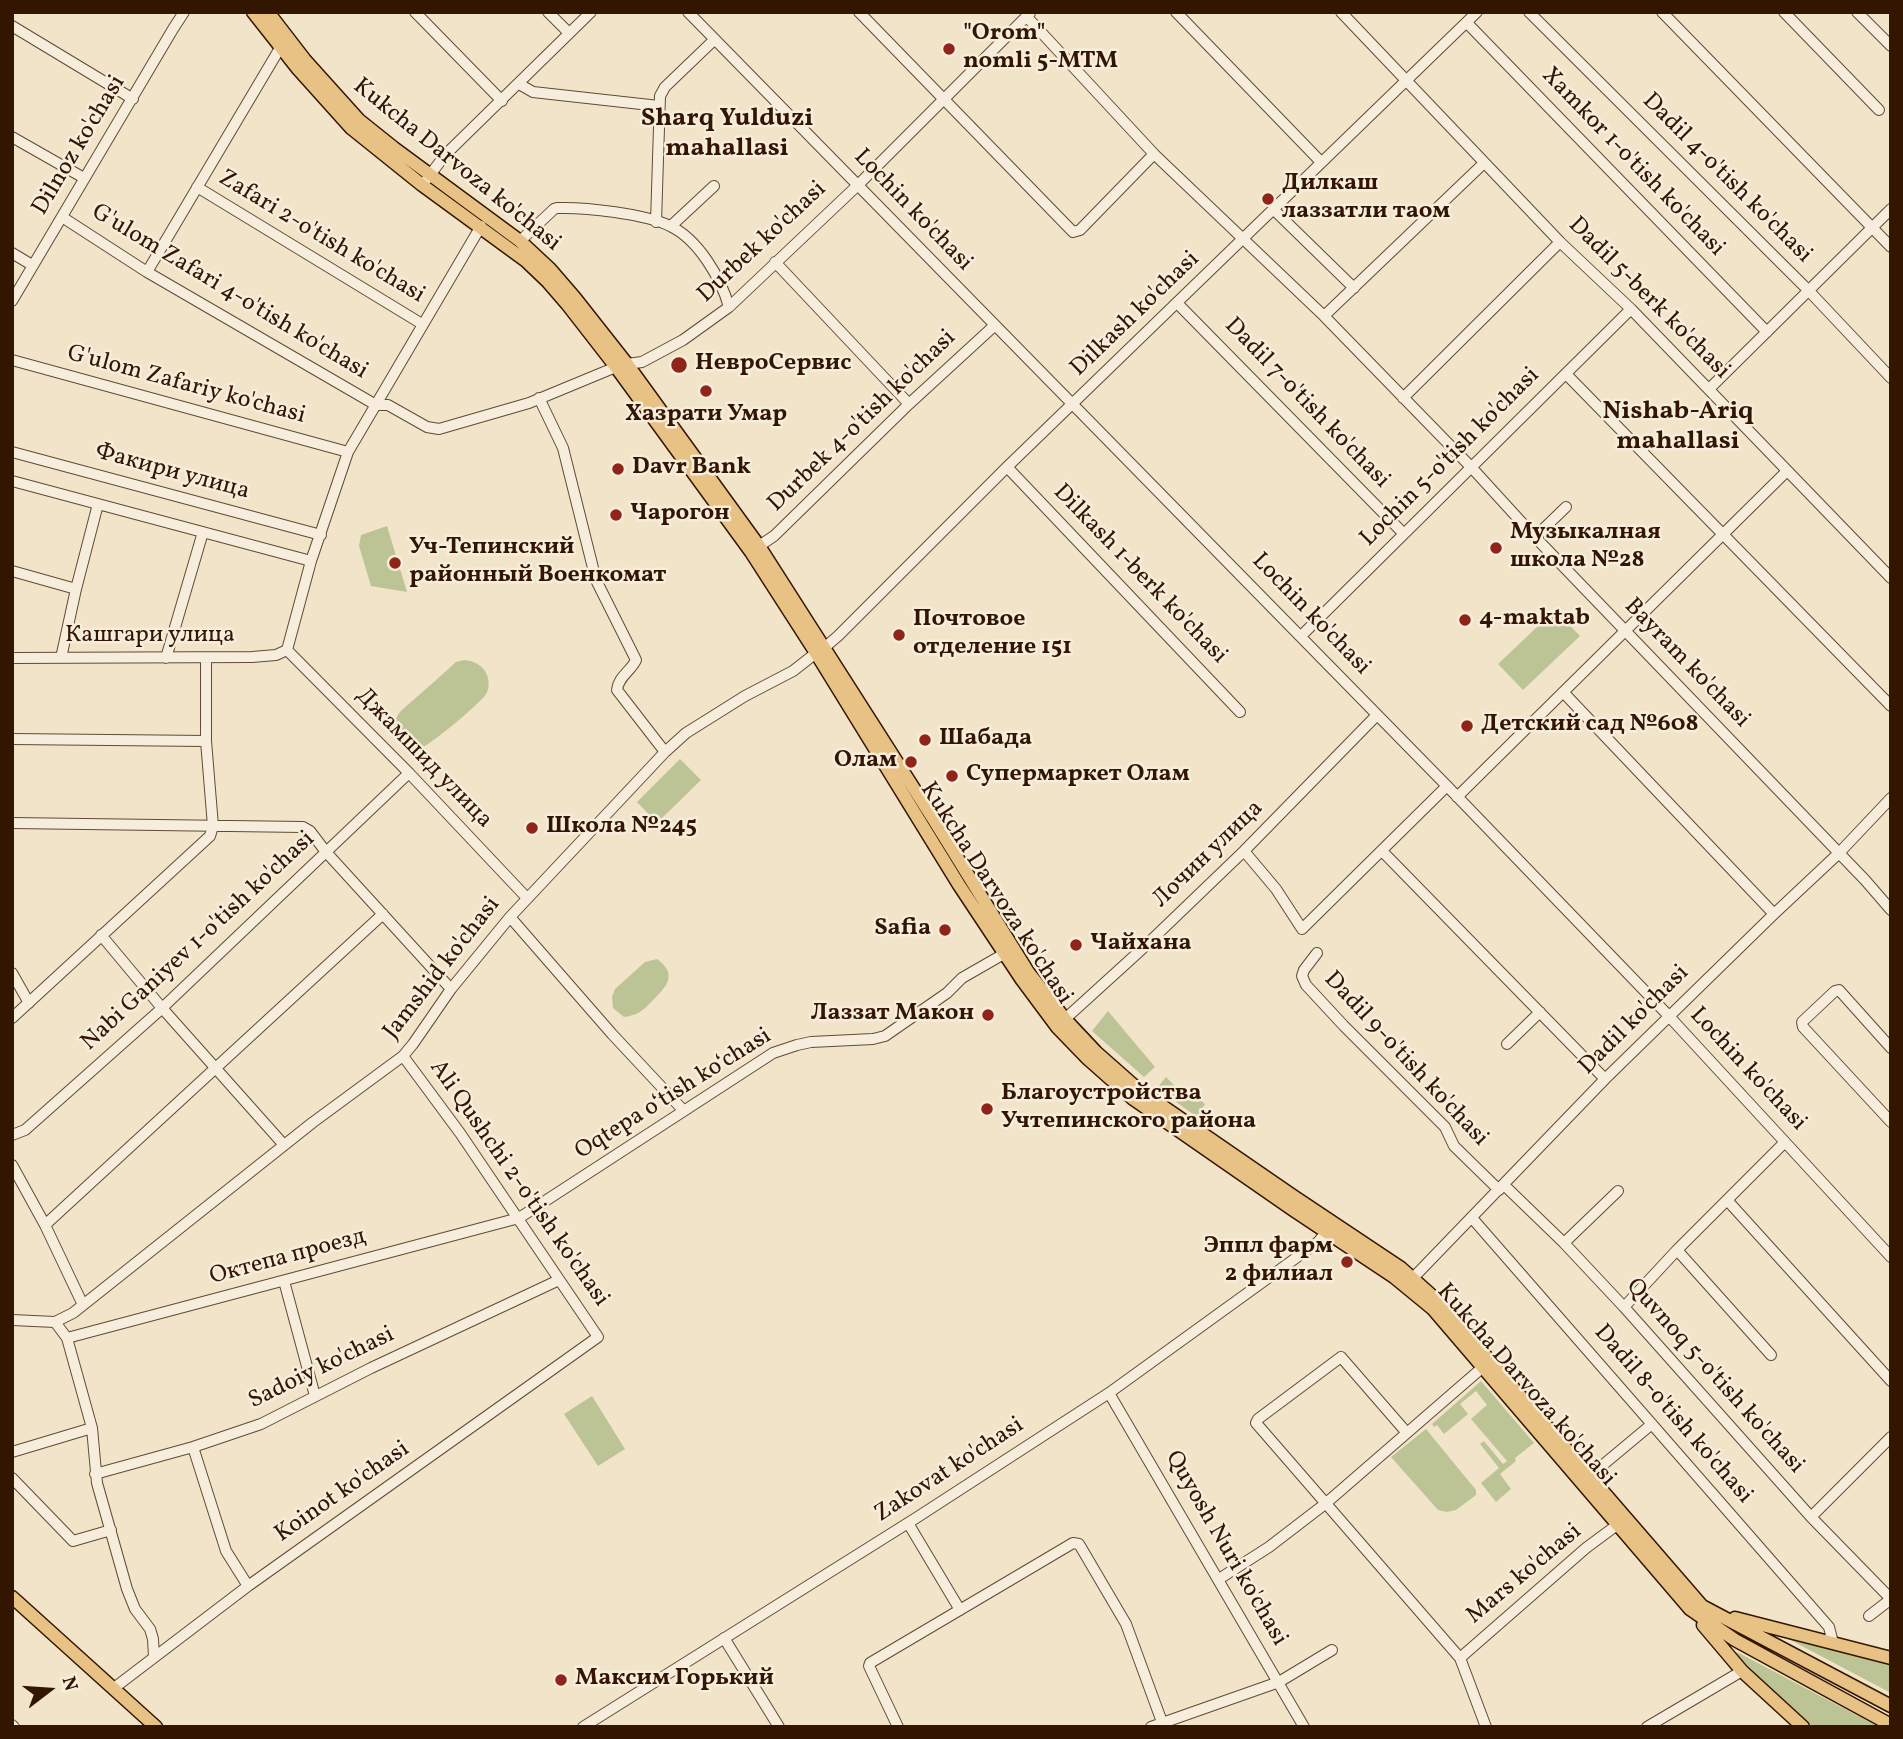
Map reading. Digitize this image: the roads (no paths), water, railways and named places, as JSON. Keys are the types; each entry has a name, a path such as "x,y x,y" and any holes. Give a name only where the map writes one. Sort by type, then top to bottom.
{"main road":[{"name":"Kukcha Darvoza ko'chasi","path":"253,12 280,48 351,128 520,241 563,283 755,549 820,650 960,885 1061,1023 1139,1090 1410,1282 1586,1479 1690,1609 1710,1625 1745,1646 1891,1725"},
{"name":"Kukcha Darvoza ko'chasi","path":"268,12 313,69 359,120 426,180 527,261 622,365"},
{"name":"Kukcha Darvoza ko'chasi","path":"1622,1522 1694,1598 1712,1612 1891,1706"},
{"path":"12,1597 156,1727"},
{"path":"1690,1609 1742,1671 1803,1727"},
{"path":"1712,1612 1891,1658"}],"street":[{"path":"415,12 502,100"},
{"path":"548,12 569,33"},
{"path":"426,180 445,155 591,12"},
{"name":"Lochin ko'chasi","path":"688,12 1447,786 1668,1016 1891,1258"},
{"path":"859,12 1073,232 1080,230 1154,154"},
{"path":"1175,12 1321,162"},
{"name":"Dadil 5-berk ko'chasi","path":"1341,12 1560,242 1631,309 1891,578"},
{"name":"Dilkash ko'chasi","path":"820,650 838,636 1007,467 1477,12"},
{"name":"Dadil 4-o'tish ko'chasi","path":"1529,12 1808,290 1891,378"},
{"path":"1662,12 1891,247"},
{"path":"1784,12 1879,110"},
{"path":"1857,12 1891,46"},
{"name":"Dilnoz ko'chasi","path":"12,301 182,13"},
{"name":"Durbek ko'chasi","path":"539,398 622,365 642,362 683,340 729,307 858,184 1029,14"},
{"name":"Bayram ko'chasi","path":"1029,14 1154,154 1324,316 1472,468 1891,910"},
{"name":"Xamkor 1-o'tish ko'chasi","path":"1466,23 1767,332"},
{"path":"12,26 133,99"},
{"path":"656,222 660,96 665,87 714,40"},
{"path":"147,272 280,48"},
{"path":"519,84 533,92 659,106"},
{"path":"12,137 84,178"},
{"path":"1324,316 1484,163"},
{"path":"671,226 714,186"},
{"name":"Zafari 2-o'tish ko'chasi","path":"197,187 422,324"},
{"path":"520,241 557,208 626,214 671,226 692,243 710,264 724,290 729,307"},
{"path":"1273,209 1354,288"},
{"path":"1709,389 1891,209"},
{"name":"G'ulom Zafari 4-o'tish ko'chasi","path":"62,217 147,272 376,405 388,405 426,427 439,429 539,398"},
{"path":"287,650 312,561 348,452 481,226"},
{"path":"1403,398 1560,242"},
{"path":"12,253 32,265"},
{"path":"775,262 909,404"},
{"name":"Dadil 7-o'tish ko'chasi","path":"1178,304 1404,534"},
{"name":"Lochin 5-o'tish ko'chasi","path":"1301,636 1631,309"},
{"name":"Durbek 4-o'tish ko'chasi","path":"755,549 774,536 909,404 994,326"},
{"name":"G'ulom Zafariy ko'chasi","path":"12,360 348,452"},
{"path":"1566,374 1891,706"},
{"path":"539,398 563,448 596,580 636,660 618,683 617,690 665,752"},
{"name":"Факири улица","path":"12,452 321,535"},
{"name":"Dilkash 1-berk ko'chasi","path":"1007,467 1240,712"},
{"path":"1457,797 1787,471"},
{"name":"Факири улица","path":"12,481 312,561"},
{"path":"61,658 98,504"},
{"path":"1535,537 1566,507"},
{"path":"166,658 203,532"},
{"path":"12,571 76,589"},
{"name":"Кашгари улица","path":"12,658 206,659 252,657 287,650"},
{"name":"Джамшид улица","path":"287,650 410,773 527,898"},
{"name":"Jamshid ko'chasi","path":"55,1322 73,1313 284,1145 402,1056 451,989 510,917 665,752 686,733 745,696 793,671 820,650"},
{"path":"12,1018 210,836 213,826 205,741 206,659"},
{"path":"1563,692 1774,914"},
{"name":"Лочин улица","path":"1061,1023 1244,851 1377,715"},
{"path":"12,739 205,741"},
{"name":"Nabi Ganiyev 1-o'tish ko'chasi","path":"12,1135 25,1130 162,1008 410,773"},
{"path":"1244,851 1276,889 1302,929 1447,786"},
{"name":"Dadil ko'chasi","path":"1410,1282 1605,1079 1839,853 1891,798"},
{"path":"12,823 303,827 310,831 451,989"},
{"path":"1382,851 1605,1079"},
{"path":"45,1225 383,914"},
{"path":"510,917 612,1034 683,1110"},
{"path":"101,935 284,1145"},
{"name":"Oqtepa oʻtish koʻchasi","path":"519,1218 773,1053 811,1042 885,1036 947,993 962,978 1009,951"},
{"name":"Dadil 9-o'tish ko'chasi","path":"1317,953 1304,970 1302,976 1306,985 1445,1127 1454,1146 1501,1188"},
{"path":"12,973 29,1003"},
{"path":"1891,1048 1839,990 1802,1022 1802,1027 1891,1122"},
{"path":"1507,1044 1540,1012"},
{"name":"Ali Qushchi 2-o'tish ko'chasi","path":"402,1056 460,1133 598,1337"},
{"path":"1624,1307 1785,1142"},
{"path":"12,1165 45,1225 83,1305"},
{"name":"Quvnoq 5-o'tish ko'chasi","path":"1501,1188 1564,1243 1811,1517 1891,1599"},
{"path":"1564,1243 1618,1191"},
{"path":"1727,1200 1891,1381"},
{"name":"Октепа проезд","path":"67,1338 519,1218"},
{"name":"Dadil 8-o'tish ko'chasi","path":"1472,1218 1829,1627 1833,1643"},
{"name":"Zakovat ko'chasi","path":"583,1727 1110,1393 1318,1242 1329,1227"},
{"path":"1677,1250 1771,1355"},
{"name":"Sadoiy ko'chasi","path":"95,1474 193,1447 261,1424 371,1368 559,1280"},
{"path":"284,1281 315,1396"},
{"path":"12,1320 55,1322 67,1338 92,1428 95,1474 130,1596 135,1609 150,1629 154,1657"},
{"name":"Koinot ko'chasi","path":"114,1688 248,1586 598,1337"},
{"name":"Mars ko'chasi","path":"1407,1433 1341,1357 1256,1423 1460,1658 1486,1727"},
{"path":"1219,1579 1269,1548 1325,1504 1486,1364"},
{"name":"Quyosh Nuri ko'chasi","path":"1110,1393 1304,1727"},
{"path":"1586,1479 1652,1424"},
{"path":"12,1452 92,1428"},
{"path":"1811,1517 1891,1437"},
{"path":"193,1447 226,1550 248,1586"},
{"path":"12,1478 73,1541 111,1530"},
{"name":"Mars ko'chasi","path":"1460,1658 1587,1548 1622,1522"},
{"path":"908,1523 960,1610"},
{"path":"898,1727 869,1666 870,1663 1073,1543 1079,1544 1126,1624 1162,1722"},
{"path":"1869,1616 1891,1599"},
{"path":"724,1638 779,1727"},
{"path":"1150,1727 1279,1682 1332,1650"},
{"path":"1647,1727 1742,1671"}],"place":[{"name":"\"Orom\" nomli 5-MTM","path":"949,49"},
{"name":"Дилкаш лаззатли таом","path":"1268,199"},
{"name":"НевроСервис","path":"679,365"},
{"name":"Хазрати Умар","path":"706,391"},
{"name":"Davr Bank","path":"618,469"},
{"name":"Чарогон","path":"616,515"},
{"name":"Музыкалная школа №28","path":"1496,548"},
{"name":"Уч-Тепинский районный Военкомат","path":"395,563"},
{"name":"4-maktab","path":"1465,620"},
{"name":"Почтовое отделение 151","path":"899,635"},
{"name":"Детский сад №608","path":"1467,726"},
{"name":"Шабада","path":"925,740"},
{"name":"Олам","path":"911,762"},
{"name":"Супермаркет Олам","path":"952,776"},
{"name":"Школа №245","path":"532,828"},
{"name":"Safia","path":"945,930"},
{"name":"Чайхана","path":"1076,945"},
{"name":"Лаззат Макон","path":"988,1015"},
{"name":"Благоустройства Учтепинского района","path":"987,1109"},
{"name":"Эппл фарм 2 филиал","path":"1347,1262"},
{"name":"Максим Горький","path":"561,1680"}],"district":[{"name":"Sharq Yulduzi mahallasi","path":"727,135"},
{"name":"Nishab-Ariq mahallasi","path":"1678,428"}]}
